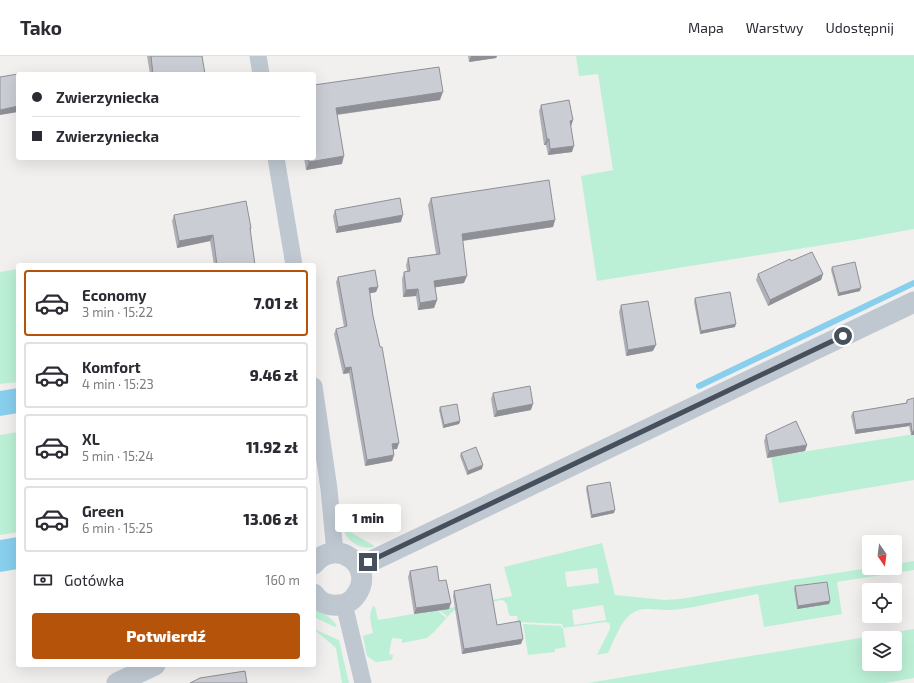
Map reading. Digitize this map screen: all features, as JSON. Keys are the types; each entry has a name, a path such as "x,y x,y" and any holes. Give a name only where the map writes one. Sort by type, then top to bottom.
{"street":[{"path":"258,56 261,72"},
{"path":"276,160 294,263"},
{"path":"359,567 914,302"},
{"path":"316,399 330,489 335,553"},
{"path":"316,561 331,553 347,555 354,560 362,574 362,583 359,590 354,597 344,604 331,605 316,597"},
{"path":"344,604 363,683"},
{"path":"117,683 151,667"}],"green space":[{"path":"576,56 914,56 914,229 597,281 581,176 613,170 598,74 579,76"},
{"path":"16,269 16,382 0,384 0,272"},
{"path":"16,432 16,532 0,535 0,435"},
{"path":"914,434 914,480 779,503 771,457"},
{"path":"343,528 374,547 369,548 355,544 345,533"},
{"path":"602,543 615,595 665,600 680,599 862,569 862,575 882,575 837,582 842,614 764,627 758,594 681,609 639,610 627,617 620,627 608,653 597,655 610,629 609,623 605,622 563,628 562,624 518,622 517,616 510,616 506,603 502,600 456,609 427,638 402,643 402,639 392,638 389,654 393,655 392,660 376,662 367,656 363,636 373,633 370,616 373,606 375,607 378,620 437,610 446,618 447,616 439,610 512,596 504,567","holes":["597,568 599,583 567,587 565,572","603,605 606,620 574,625 572,610"]},
{"path":"914,561 914,570 902,572 902,563"},
{"path":"316,610 332,620 337,626 335,627 316,618"},
{"path":"523,624 561,626 561,628 563,628 566,647 555,649 555,652 528,655"},
{"path":"914,629 914,678 885,683 588,683 862,638 862,671 902,671 902,631"},
{"path":"316,630 339,640 349,683 342,683 336,648"}],"water":[{"path":"16,388 16,413 0,416 0,391"},
{"path":"16,537 16,569 0,572 0,540"}],"building":[{"path":"151,56 202,56 205,72 153,72"},
{"path":"439,67 443,92 336,108 344,156 309,162 308,160 316,160 316,85"},
{"path":"16,74 16,106 0,110 0,77"},
{"path":"569,100 573,120 570,121 574,146 550,149 541,105"},
{"path":"549,180 555,220 462,234 467,276 434,281 437,300 420,303 418,289 406,290 404,272 410,271 408,258 440,254 431,198"},
{"path":"400,198 403,215 338,227 335,210"},
{"path":"246,201 255,263 217,263 213,235 179,241 174,215"},
{"path":"812,252 823,274 770,300 758,274 790,259 791,261"},
{"path":"855,262 861,288 839,293 832,267"},
{"path":"375,270 378,287 369,288 373,316 380,347 382,347 399,443 392,444 394,455 367,460 351,367 345,368 336,329 347,326 338,277"},
{"path":"730,292 736,324 701,331 695,298"},
{"path":"648,301 656,345 628,350 621,305"},
{"path":"530,386 533,404 497,411 493,393"},
{"path":"914,398 914,431 912,432 911,423 856,430 853,412 907,403 907,400"},
{"path":"457,404 460,421 444,425 440,407"},
{"path":"796,421 807,445 769,451 766,435"},
{"path":"476,447 483,465 468,471 461,453"},
{"path":"610,482 615,510 592,515 587,486"},
{"path":"437,566 439,581 446,580 451,603 416,608 410,571"},
{"path":"827,582 830,601 798,606 795,586"},
{"path":"490,584 497,625 520,621 523,639 464,649 454,591"},
{"path":"245,671 247,683 190,683 200,678"}],"waterway":[{"path":"699,386 914,283"}],"route":[{"path":"368,562 843,336"}]}
